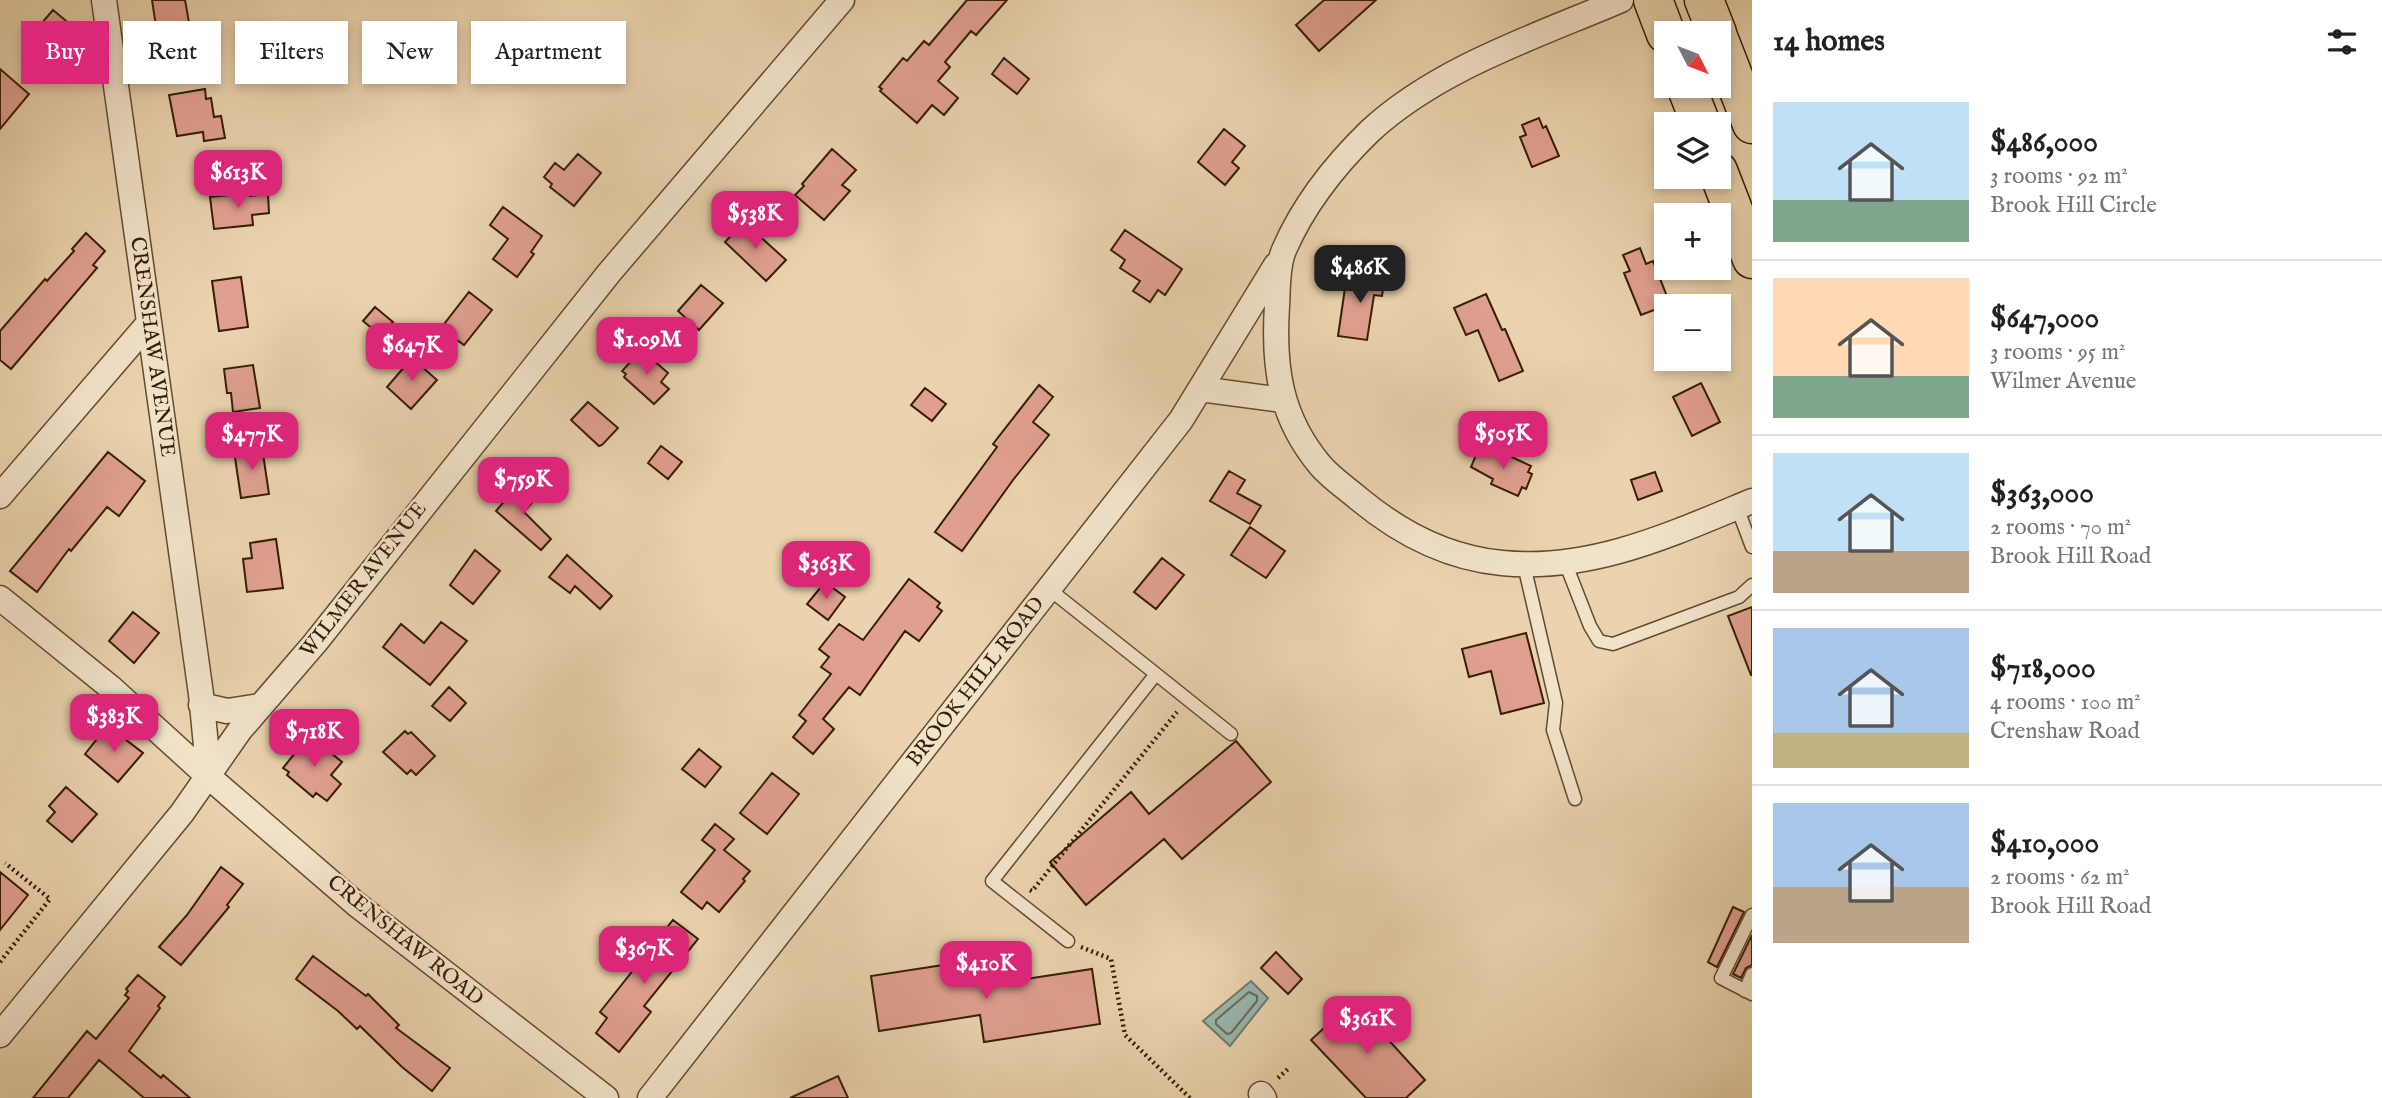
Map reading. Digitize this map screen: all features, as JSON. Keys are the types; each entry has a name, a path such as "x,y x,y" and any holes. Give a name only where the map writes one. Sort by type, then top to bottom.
{"main road":[{"path":"1653,0 1661,21"},
{"path":"1704,0 1712,21"},
{"path":"1731,69 1752,124"},
{"path":"1725,189 1752,259"}],"street":[{"name":"CRENSHAW AVENUE","path":"104,0 209,777"},
{"name":"WILMER AVENUE","path":"0,1035 182,813 240,730 323,632 608,273 842,0"},
{"name":"BROOK HILL ROAD","path":"650,1098 1181,420 1261,292 1314,198 1340,163 1370,131 1401,106 1475,63 1620,0"},
{"path":"1282,252 1275,332 1276,368 1283,400 1296,429 1322,468 1374,512 1410,535 1461,557 1524,565 1565,562 1637,547 1745,504"},
{"path":"0,496 148,324"},
{"path":"1200,389 1283,400"},
{"name":"CRENSHAW ROAD","path":"0,598 110,687 356,905 606,1098"},
{"path":"201,705 227,711 261,706"}],"lane":[{"path":"1745,504 1752,547"},
{"path":"1565,562 1590,626 1599,641 1613,644 1739,597 1752,585"},
{"path":"1524,565 1556,703 1553,730 1575,799"},
{"path":"1049,589 1231,734"},
{"path":"1068,941 992,881 1156,674"},
{"path":"1752,915 1721,978 1749,993 1752,974"}],"path":[{"path":"1024,886 1032,891 1101,807 1178,711 1170,704"},
{"path":"0,962 50,900 5,863"},
{"path":"1068,941 1111,959 1125,1035 1190,1098"}],"water":[{"path":"1251,981 1268,998 1230,1046 1203,1021"}],"building":[{"path":"152,0 185,0 189,21 155,21"},
{"path":"967,0 1007,0 976,35 971,31 945,62 950,67 938,81 958,98 944,115 932,105 917,123 880,91 882,89 879,87 903,58 907,61 924,41 929,45"},
{"path":"1324,0 1376,0 1319,51 1296,25"},
{"path":"53,10 66,21 44,21"},
{"path":"1004,58 1029,79 1017,94 992,74"},
{"path":"0,69 29,94 0,129"},
{"path":"205,89 206,99 211,98 214,117 221,116 225,138 204,141 203,132 177,136 169,95"},
{"path":"1539,118 1543,128 1546,126 1559,156 1532,167 1520,137 1526,135 1522,125"},
{"path":"1224,129 1245,146 1232,162 1239,168 1225,185 1198,162"},
{"path":"832,149 856,170 842,185 850,191 824,220 795,195"},
{"path":"578,154 601,173 574,206 550,187 552,184 544,177 555,163 564,170"},
{"path":"250,193 250,196 268,194 269,213 252,215 253,225 214,229 210,197"},
{"path":"503,207 542,236 531,252 534,254 517,277 493,259 508,239 490,225"},
{"path":"744,222 786,260 766,281 725,242"},
{"path":"1125,230 1182,269 1165,295 1158,290 1150,302 1133,291 1140,281 1120,268 1125,260 1111,250"},
{"path":"86,233 105,251 93,265 97,268 11,369 0,360 0,331 45,279 47,281 74,251 72,249"},
{"path":"1640,248 1646,264 1653,261 1654,280 1661,280 1666,294 1654,294 1654,310 1641,315 1624,273 1630,271 1623,255"},
{"path":"1354,270 1385,275 1382,296 1374,295 1367,340 1338,336 1345,288 1352,289"},
{"path":"241,277 248,327 219,331 212,281"},
{"path":"701,285 723,303 699,330 678,311"},
{"path":"469,292 492,310 464,345 441,328"},
{"path":"1486,294 1523,371 1499,381 1478,330 1466,335 1454,308"},
{"path":"375,307 393,322 381,336 363,321"},
{"path":"645,353 668,373 661,382 669,389 654,404 624,377 626,374 622,371 635,357 638,360"},
{"path":"412,358 437,380 411,409 387,387"},
{"path":"253,365 260,408 233,412 224,369"},
{"path":"1701,383 1720,422 1692,436 1673,397"},
{"path":"1039,385 1053,397 1033,422 1049,435 962,551 935,532 997,447 993,444"},
{"path":"925,388 946,404 932,421 911,405"},
{"path":"588,402 618,428 599,446 571,420"},
{"path":"661,446 682,462 668,479 648,463"},
{"path":"262,447 269,494 241,498 234,451"},
{"path":"1492,448 1531,466 1528,472 1532,474 1526,489 1522,487 1518,496 1491,484 1493,479 1471,467 1478,450 1489,455"},
{"path":"108,452 145,481 119,516 107,507 71,551 69,549 37,592 10,571"},
{"path":"1229,471 1245,480 1237,493 1261,506 1250,524 1210,501"},
{"path":"1655,472 1662,491 1638,500 1631,480"},
{"path":"518,485 534,500 524,512 551,539 541,550 496,511"},
{"path":"1250,527 1285,551 1266,578 1231,555"},
{"path":"276,539 283,588 247,592 243,559 252,558 250,543"},
{"path":"475,550 500,571 473,604 450,585"},
{"path":"567,555 612,596 600,609 575,586 570,593 549,577"},
{"path":"1162,558 1184,575 1156,609 1134,592"},
{"path":"909,579 940,603 937,607 942,611 919,641 905,631 860,695 849,687 823,719 834,729 813,754 793,737 806,721 799,715 831,674 821,667 829,657 819,649 839,624 863,640"},
{"path":"825,582 845,597 828,620 807,604"},
{"path":"1752,607 1752,675 1751,675 1728,616"},
{"path":"133,612 159,633 134,663 109,641"},
{"path":"441,622 467,641 430,685 383,647 401,624 424,643"},
{"path":"1526,633 1544,703 1501,714 1491,671 1469,677 1462,649"},
{"path":"449,687 466,703 450,721 432,706"},
{"path":"112,729 143,753 118,782 85,754 101,734 105,737"},
{"path":"405,731 408,734 411,732 435,756 416,775 411,770 407,774 383,752"},
{"path":"308,737 342,762 331,775 341,784 327,801 316,793 313,797 287,775 289,772 283,768"},
{"path":"1236,741 1271,782 1182,859 1164,839 1086,905 1050,862 1131,792 1149,814"},
{"path":"699,749 721,767 705,787 682,769"},
{"path":"772,773 799,794 767,834 740,813"},
{"path":"66,787 97,814 72,842 47,821 55,812 49,806"},
{"path":"715,824 734,839 724,850 750,871 719,912 707,902 702,909 681,892 715,850 702,840"},
{"path":"221,867 243,884 227,905 229,907 181,965 159,947 187,915"},
{"path":"0,872 28,895 0,930"},
{"path":"1733,907 1744,912 1717,967 1708,962"},
{"path":"673,920 698,939 644,1006 651,1012 619,1052 596,1033 607,1018 600,1012"},
{"path":"1752,935 1752,965 1746,968 1741,978 1733,974"},
{"path":"1276,952 1302,979 1288,994 1261,968"},
{"path":"313,956 366,996 368,994 399,1025 396,1028 450,1068 432,1091 402,1067 360,1026 357,1029 296,979"},
{"path":"976,960 980,986 1092,969 1100,1024 984,1042 980,1015 879,1031 871,976"},
{"path":"138,975 165,997 129,1051 190,1098 144,1098 99,1060 68,1098 33,1098 87,1031 96,1039 129,998 125,995 128,991 126,989"},
{"path":"1353,1001 1425,1080 1406,1098 1366,1098 1311,1040"},
{"path":"838,1076 848,1098 790,1098"}]}
